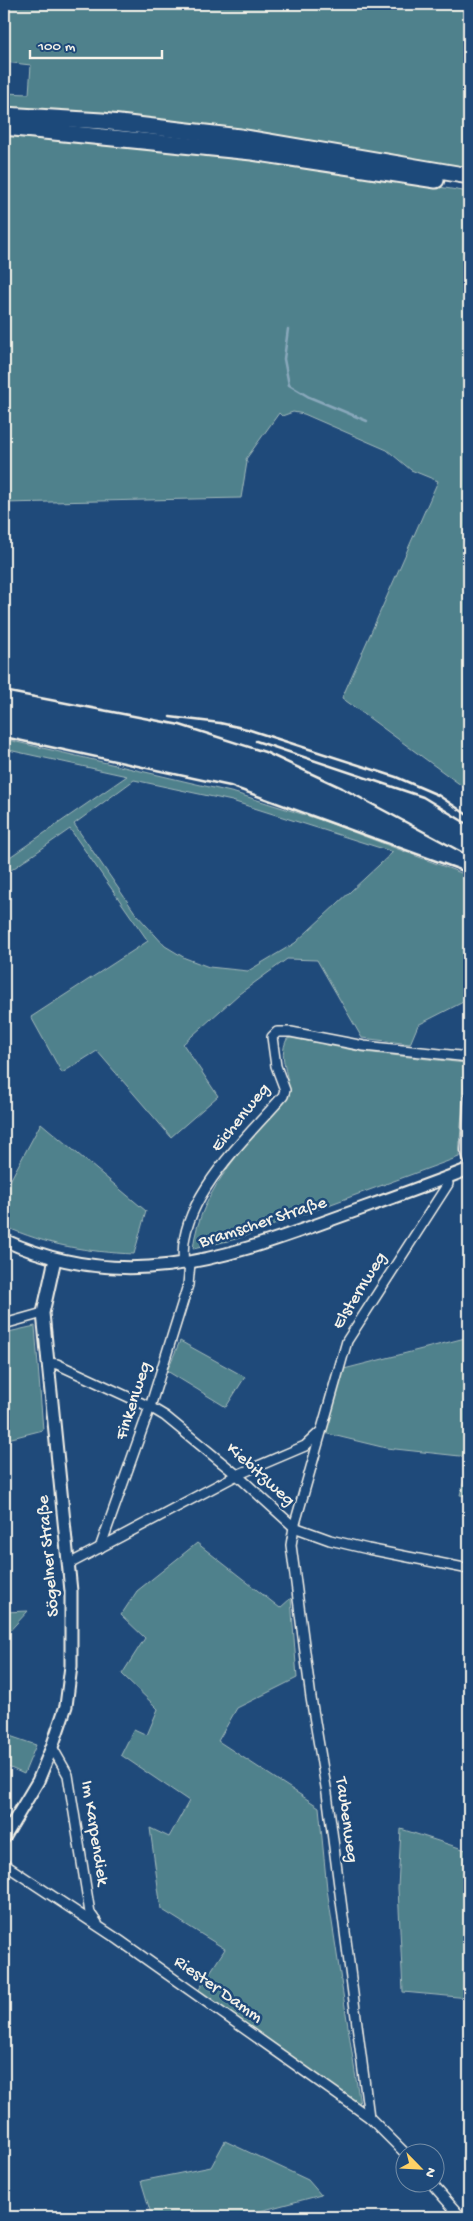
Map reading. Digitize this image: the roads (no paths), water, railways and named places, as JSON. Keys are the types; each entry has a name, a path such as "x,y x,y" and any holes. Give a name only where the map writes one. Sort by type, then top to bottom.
{"highway":[{"path":"4,115 102,121 240,137 469,176"},
{"path":"4,127 252,152 469,186"}],"street":[{"name":"Eichenweg","path":"187,1264 183,1251 196,1204 212,1178 282,1096 285,1090 276,1066 272,1044 272,1037 276,1032 291,1032 364,1046 469,1057"},
{"path":"469,1097 466,1151 469,1161"},
{"name":"Bramscher Straße","path":"4,1240 55,1259 109,1269 156,1268 187,1264 247,1250 469,1169"},
{"name":"Elsternweg","path":"294,1527 347,1341 448,1184 447,1177"},
{"name":"Sögelner Straße","path":"4,1838 38,1781 52,1748 66,1706 71,1666 73,1615 69,1564 43,1313 55,1259"},
{"name":"Finkenweg","path":"100,1548 150,1407 188,1284 187,1264"},
{"path":"4,1324 43,1313"},
{"name":"Kiebitzweg","path":"48,1363 57,1364 150,1407 165,1416 238,1475 294,1527 359,1547 469,1569"},
{"path":"69,1564 238,1475 305,1446 321,1432"},
{"name":"Taubenweg","path":"294,1527 291,1545 311,1698 327,1793 369,2117"},
{"name":"Im Karpendiek","path":"52,1748 68,1775 90,1913 98,1926"},
{"name":"Riester Damm","path":"4,1864 98,1926 369,2117 396,2144"},
{"path":"441,2194 461,2217"}],"waterway":[{"path":"288,329 284,359 289,385 309,397 367,421"}],"railway":[{"path":"4,691 180,725 265,752 342,788 469,856"},
{"path":"170,717 220,723 247,729 396,777 438,795 469,816"},
{"path":"4,737 230,786 469,873"},
{"path":"256,741 423,797 469,825"}]}
